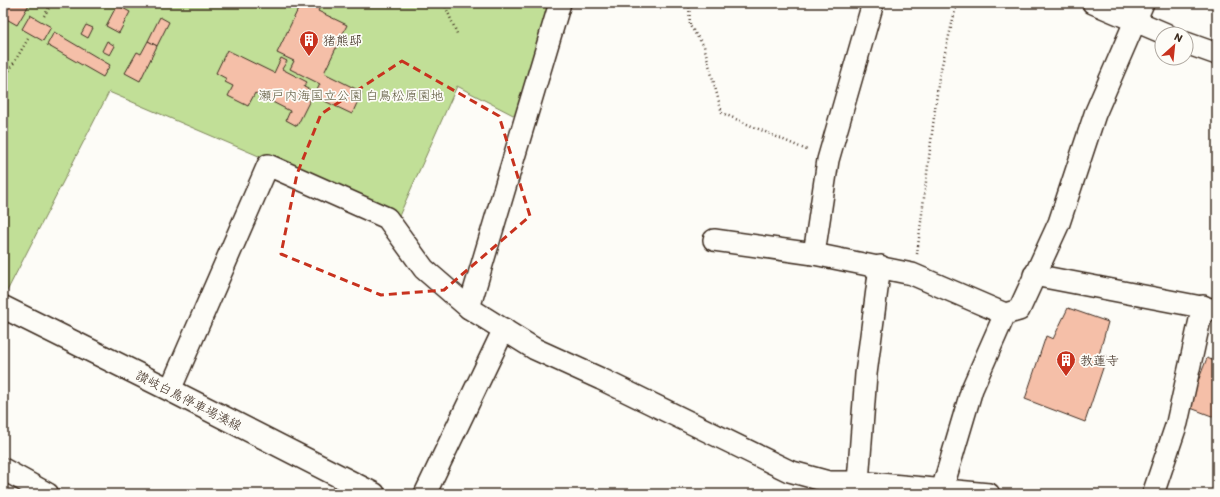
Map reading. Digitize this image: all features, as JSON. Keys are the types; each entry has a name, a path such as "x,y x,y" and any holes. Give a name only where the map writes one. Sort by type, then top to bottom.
{"main road":[{"name":"讃岐白鳥停車場湊線","path":"3,307 374,494"}],"street":[{"path":"469,308 560,3"},
{"path":"814,254 828,160 873,3"},
{"path":"1093,3 1138,12 1156,26"},
{"path":"714,240 814,254 880,266 912,274 1005,314 1019,310 1059,222 1095,114 1138,12"},
{"path":"1194,46 1217,54"},
{"path":"170,390 268,165 387,218 424,269 469,308 535,349 601,379 789,471 856,488 942,490 989,494"},
{"path":"856,488 866,374 880,266"},
{"path":"1034,275 1210,308 1177,424 1153,494"},
{"path":"942,490 972,389 1005,314"},
{"path":"426,494 504,329"},
{"path":"3,469 48,494"}],"path":[{"path":"44,16 52,3"},
{"path":"444,3 458,36"},
{"path":"689,3 690,26 704,46 722,113 828,160"},
{"path":"912,274 919,246 939,77 957,3"},
{"path":"3,81 28,39"}],"highlighted area":[{"path":"402,61 499,116 530,216 444,290 381,295 281,254 297,174 321,114"}],"green space":[{"name":"瀬戸内海国立公園 白鳥松原園地","path":"3,3 555,3 517,117 457,86 399,216 109,92 5,295 3,294"}],"building":[{"path":"3,3 30,3 17,25 3,17"},
{"name":"猪熊邸","path":"301,3 322,3 318,11 347,25 324,73 362,92 352,114 314,96 320,84 290,69 294,61 277,53"},
{"path":"117,5 130,12 119,33 106,26"},
{"path":"30,15 51,27 43,41 22,29"},
{"path":"160,17 169,22 157,46 148,41"},
{"path":"86,25 93,28 88,38 81,34"},
{"path":"54,32 110,65 103,77 47,45"},
{"path":"107,41 115,46 110,55 102,51"},
{"path":"148,41 157,46 140,81 125,73 137,52 141,54"},
{"path":"227,50 274,73 281,58 287,61 282,69 307,82 304,87 314,92 297,126 286,120 290,111 255,93 248,106 228,96 233,86 225,82 227,79 216,73"},
{"name":"教蓮寺","path":"1068,308 1108,322 1099,355 1107,356 1085,422 1025,399 1046,336 1053,339"},
{"path":"1207,358 1217,362 1217,418 1188,407"}],"place":[{"name":"猪熊邸","path":"309,57"},
{"name":"教蓮寺","path":"1066,377"}]}
